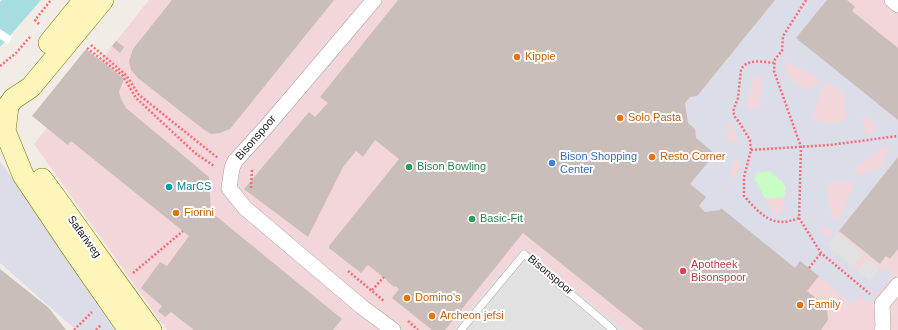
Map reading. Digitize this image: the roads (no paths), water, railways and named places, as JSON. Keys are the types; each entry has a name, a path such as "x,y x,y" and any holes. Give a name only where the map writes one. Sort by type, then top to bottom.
{"street":[{"name":"Safariweg","path":"84,0 65,38 30,87 7,103 5,131 23,175 129,330"},
{"name":"Safariweg","path":"65,38 104,0"},
{"name":"Bisonspoor","path":"374,0 267,126 235,161 232,168 229,188 245,208 393,330"},
{"path":"892,0 898,5"},
{"name":"Safariweg","path":"13,148 34,168 89,242 118,286 151,330"},
{"path":"882,330 882,304 898,285"}],"lane":[{"name":"Bisonspoor","path":"461,330 524,254 613,330"}],"water":[{"path":"2,0 41,0 0,47 0,2"}],"place":[{"name":"Kippie","path":"517,57"},
{"name":"Solo Pasta","path":"620,118"},
{"name":"Resto Corner","path":"652,157"},
{"name":"Bison Shopping Center","path":"552,163"},
{"name":"Bison Bowling","path":"409,167"},
{"name":"MarCS","path":"169,187"},
{"name":"Fiorini","path":"176,213"},
{"name":"Basic-Fit","path":"472,219"},
{"name":"Apotheek Bisonspoor","path":"683,271"},
{"name":"Domino's","path":"407,298"},
{"name":"Family","path":"800,305"},
{"name":"Archeon jefsi","path":"432,316"}]}
